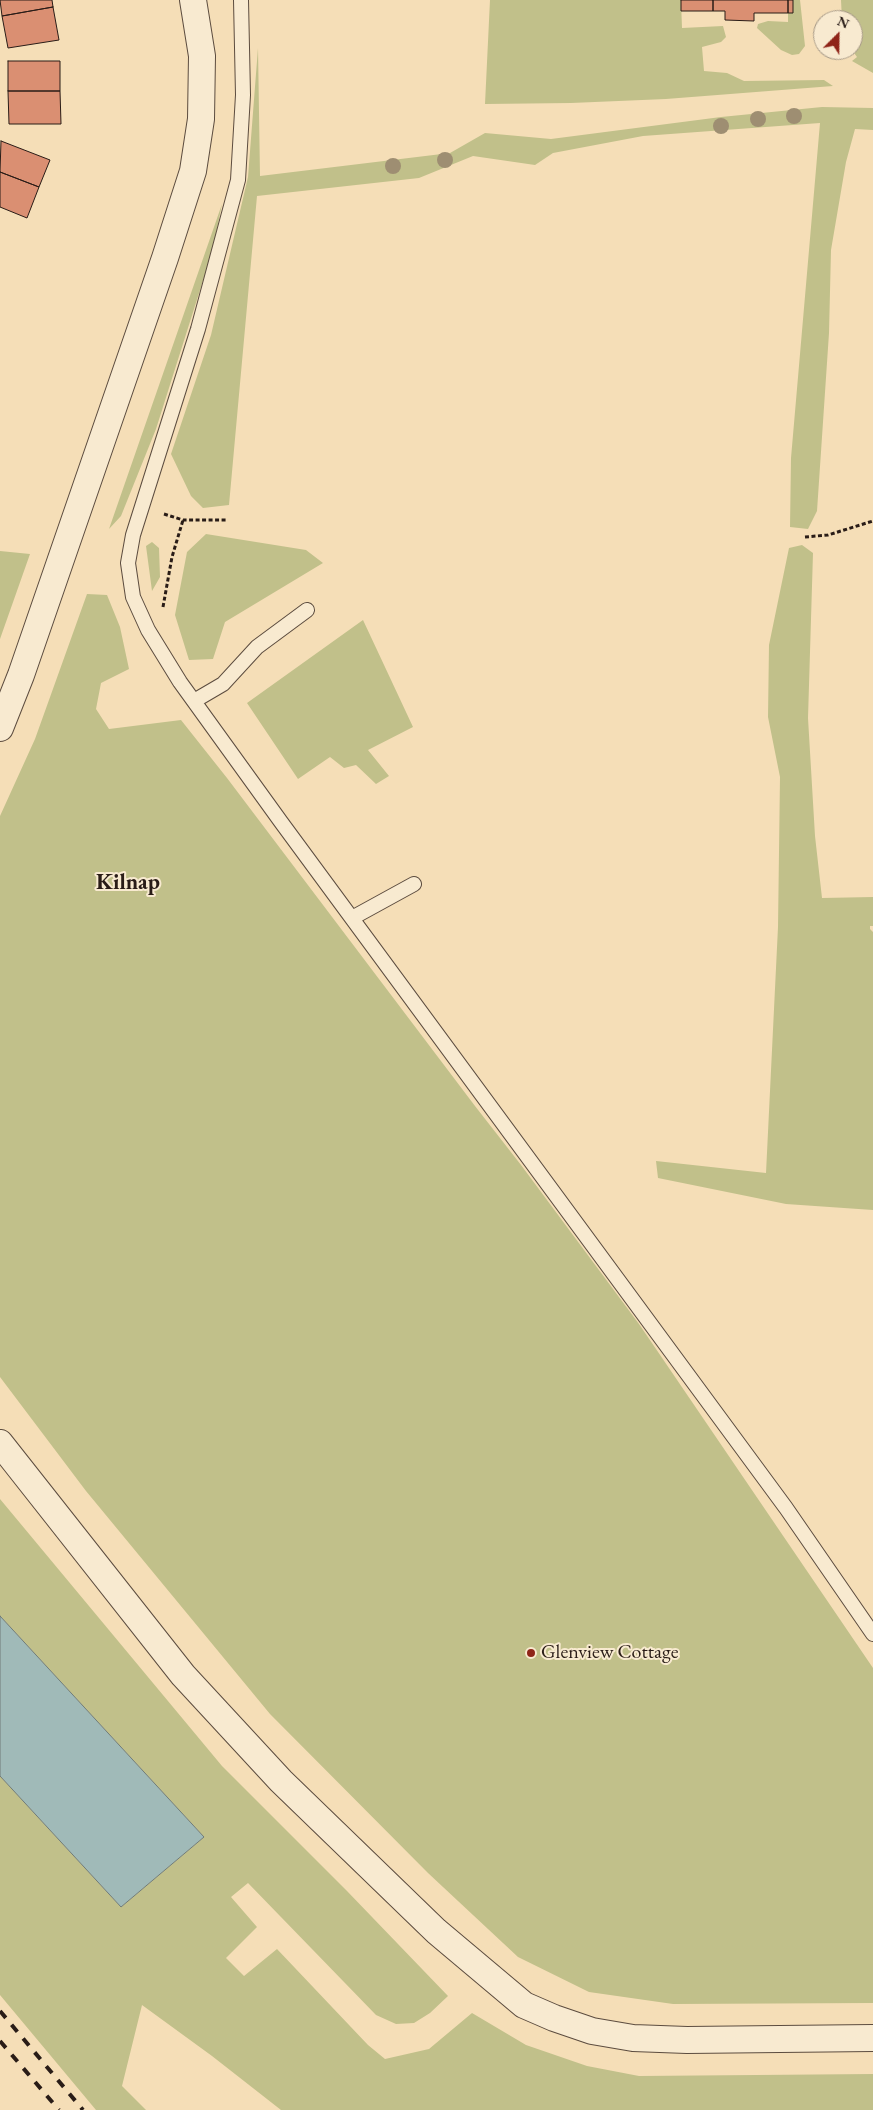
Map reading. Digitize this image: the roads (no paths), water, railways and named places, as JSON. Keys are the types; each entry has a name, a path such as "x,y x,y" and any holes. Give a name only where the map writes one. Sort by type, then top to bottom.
{"street":[{"path":"0,728 21,675 117,398 193,171 201,119 202,56 193,0"},
{"path":"0,1444 184,1675 281,1781 436,1931 524,2005 554,2018 592,2030 633,2038 687,2040 873,2038"}],"lane":[{"path":"241,0 243,95 238,180 198,329 163,442 140,507 128,563 133,597 148,630 194,701 775,1492 873,1634"},
{"path":"194,701 223,684 257,647 307,610"},
{"path":"352,918 414,884"}],"water":[{"path":"0,1616 204,1837 121,1907 0,1776"}],"railway":[{"path":"0,2011 83,2110"},
{"path":"0,2041 59,2110"}],"place":[{"name":"Glenview Cottage","path":"531,1653"}],"district":[{"name":"Kilnap","path":"128,883"}]}
